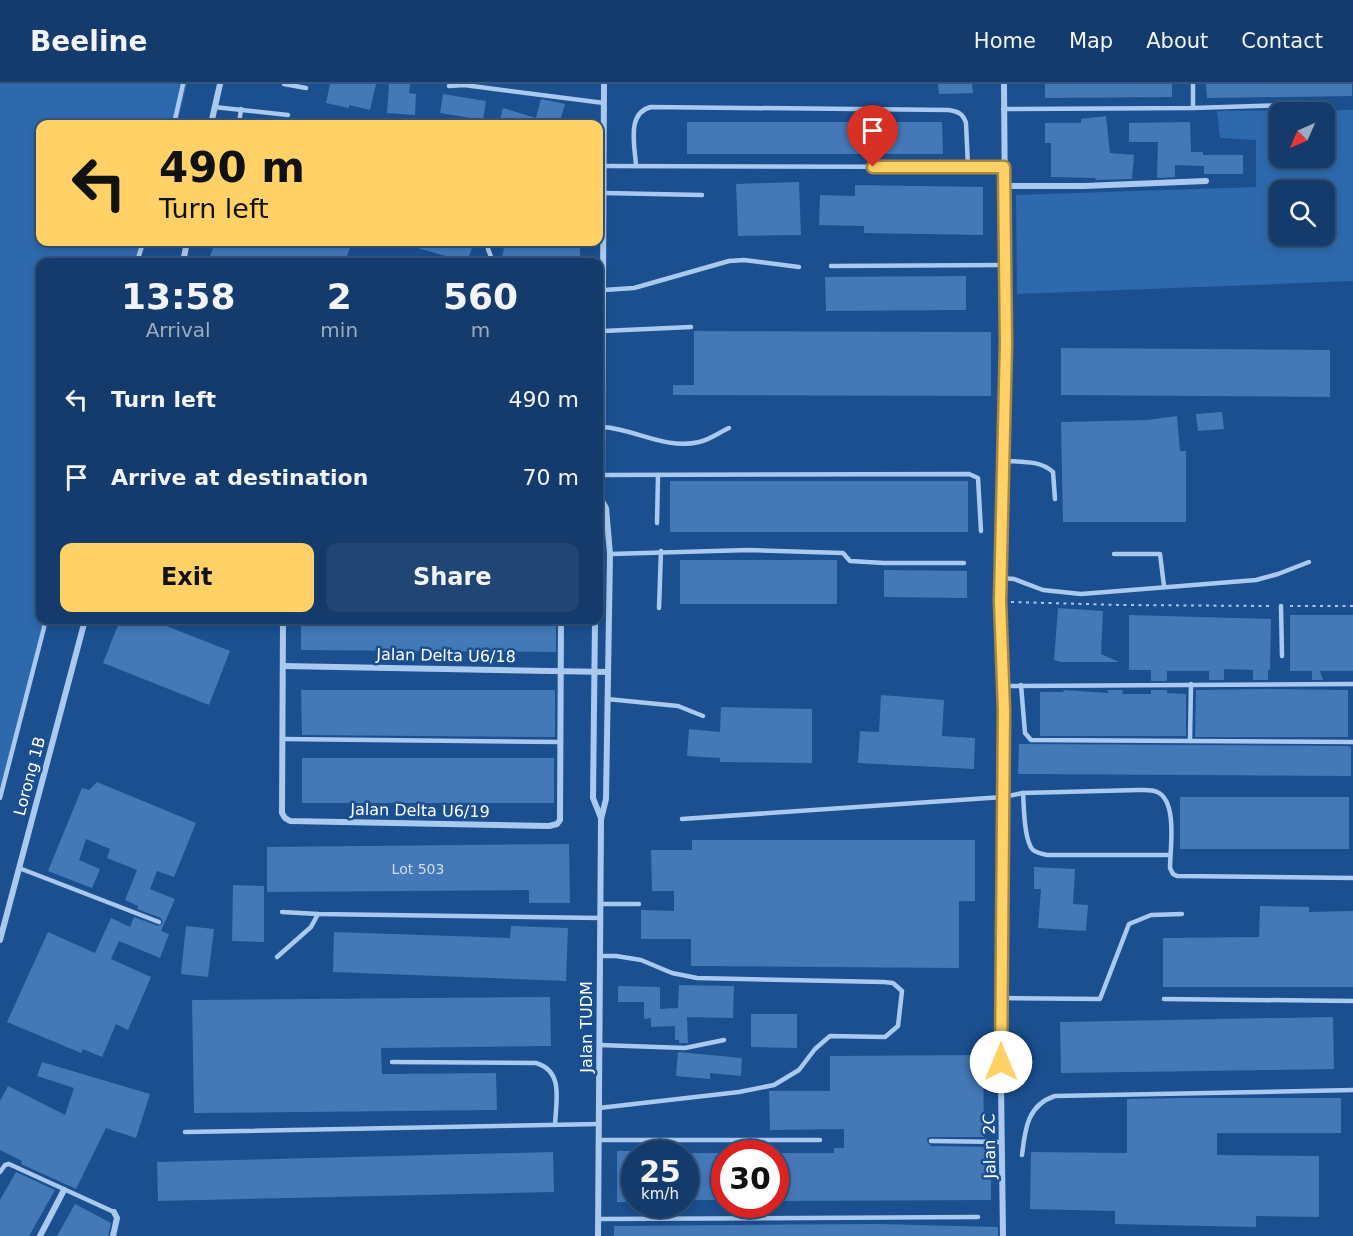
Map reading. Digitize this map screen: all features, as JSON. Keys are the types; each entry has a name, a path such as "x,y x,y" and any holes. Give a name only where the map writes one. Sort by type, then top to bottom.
{"street":[{"path":"212,120 220,84"},
{"name":"Jalan TUDM","path":"603,171 604,84"},
{"name":"Jalan 2C","path":"1003,1236 1003,686 1000,601 1006,343 1004,84"},
{"path":"1004,186 1084,186 1206,181"},
{"name":"Jalan TUDM","path":"603,189 603,290"},
{"name":"Jalan TUDM","path":"598,1236 601,819 606,799 610,554 606,508 603,503"},
{"name":"Lorong 1B","path":"0,940 84,624"},
{"path":"282,739 283,624"},
{"path":"561,624 561,742"},
{"name":"Jalan TUDM","path":"595,624 593,798 601,819"},
{"name":"Jalan Delta U6/18","path":"283,666 608,672"},
{"name":"Jalan Delta U6/19","path":"282,739 282,813 290,821 549,826 557,824 560,820 561,742"},
{"path":"40,1236 64,1190"},
{"path":"113,1236 117,1218 114,1212"}],"lane":[{"path":"175,120 183,84"},
{"path":"284,84 306,88"},
{"path":"1193,84 1193,108"},
{"path":"449,86 464,85 604,103"},
{"path":"636,166 634,122 639,111 651,106 949,110 958,112 964,117 968,167"},
{"path":"1003,109 1269,106"},
{"path":"214,107 288,115"},
{"path":"239,120 240,110"},
{"path":"604,166 1004,167"},
{"path":"604,193 702,195"},
{"path":"603,290 634,288 729,261 744,260 799,267"},
{"path":"831,267 1005,265"},
{"path":"603,331 691,327"},
{"path":"603,427 617,428 655,440 678,443 700,442 729,428"},
{"path":"1004,461 1047,466 1053,472 1055,499"},
{"path":"603,475 969,474 978,478 981,531"},
{"path":"657,523 658,475"},
{"path":"610,554 749,550 843,553 850,561 964,563"},
{"path":"659,608 661,552"},
{"path":"1114,554 1160,554 1164,586"},
{"path":"1001,578 1014,579 1043,590 1081,594 1256,580 1278,574 1308,561"},
{"path":"1281,606 1282,656"},
{"path":"0,798 45,624"},
{"path":"1190,741 1191,684"},
{"path":"1003,686 1353,684"},
{"path":"1021,685 1024,733 1031,741 1353,742"},
{"path":"608,699 678,706 704,716"},
{"path":"282,739 561,742"},
{"path":"682,819 1003,797 1023,793 1138,790 1157,792 1169,803 1172,821 1170,868 1177,876 1353,878"},
{"path":"1023,793 1028,841 1033,850 1039,854 1170,855"},
{"path":"19,868 159,922"},
{"path":"600,904 639,904"},
{"path":"282,912 600,918"},
{"path":"277,957 311,927 318,914"},
{"path":"1002,998 1100,999 1129,924 1151,915 1182,914"},
{"path":"599,1108 717,1095 774,1085 799,1070 815,1049 830,1036 885,1037 898,1026 902,991 893,984 884,982 697,978 672,973 640,960 600,956"},
{"path":"1164,999 1353,1001"},
{"path":"599,1045 685,1048 724,1040"},
{"path":"392,1062 537,1063 546,1066 552,1070 556,1085 555,1125"},
{"path":"1022,1155 1025,1127 1033,1111 1048,1098 1055,1096 1353,1090"},
{"path":"185,1131 599,1124"},
{"path":"598,1140 820,1140"},
{"path":"931,1141 1002,1142"},
{"path":"0,1172 5,1165 9,1164 114,1212"},
{"path":"598,1219 978,1217"}],"path":[{"path":"1000,601 1122,605 1353,606"}],"shaded area":[{"path":"0,84 187,84 178,120 36,120 36,246 145,246 141,258 36,258 36,624 45,624 0,794"},
{"path":"1335,110 1353,110 1353,281 1017,294 1016,195 1256,187 1256,140 1220,138 1217,111 1269,111 1269,168 1335,168"}],"building":[{"path":"330,84 376,84 370,110 326,103"},
{"path":"389,84 410,84 409,93 416,94 415,115 387,113"},
{"path":"938,84 972,84 973,93 939,94"},
{"path":"1045,84 1172,84 1172,97 1045,98"},
{"path":"1206,84 1352,84 1352,96 1207,98"},
{"path":"443,94 486,101 483,120 440,113"},
{"path":"541,99 565,104 560,120 500,120 503,108 536,118"},
{"path":"1106,116 1110,153 1134,155 1132,179 1096,180 1095,178 1051,177 1051,143 1045,143 1045,123 1081,123 1081,119"},
{"path":"687,122 942,122 943,154 687,154"},
{"path":"1190,122 1191,152 1203,152 1203,155 1243,155 1243,174 1204,174 1204,166 1175,165 1175,177 1157,178 1158,142 1129,142 1129,123"},
{"path":"799,182 801,235 738,236 736,184"},
{"path":"855,185 983,187 983,235 864,233 864,226 819,225 820,195 855,196"},
{"path":"214,246 351,246 346,258 209,258"},
{"path":"410,246 473,246 468,258 453,258"},
{"path":"504,246 545,248 545,246 580,246 580,258 502,258"},
{"path":"966,276 966,310 826,311 825,277"},
{"path":"694,331 991,332 991,396 673,395 673,385 694,385"},
{"path":"1061,348 1330,350 1330,397 1061,395"},
{"path":"1222,412 1224,429 1198,431 1196,414"},
{"path":"1177,416 1180,451 1186,451 1186,522 1063,522 1061,422 1147,420"},
{"path":"670,481 968,481 968,532 670,532"},
{"path":"680,560 837,560 837,604 680,604"},
{"path":"884,570 967,571 967,598 884,597"},
{"path":"1058,608 1103,611 1101,654 1119,662 1054,660"},
{"path":"1129,615 1271,619 1268,680 1253,680 1253,670 1224,669 1224,680 1209,680 1209,671 1167,671 1167,681 1151,681 1151,670 1129,670"},
{"path":"1290,615 1353,615 1353,671 1320,671 1323,680 1312,680 1312,671 1290,671"},
{"path":"118,624 161,624 230,651 209,705 103,663"},
{"path":"301,624 556,624 556,652 301,650"},
{"path":"301,690 555,690 555,737 302,735"},
{"path":"1063,690 1109,693 1107,690 1123,690 1122,694 1151,694 1151,690 1167,690 1167,693 1186,694 1186,736 1040,736 1040,692 1064,692"},
{"path":"1196,690 1348,690 1348,737 1195,737"},
{"path":"881,695 944,700 942,736 975,738 974,769 858,763 860,731 879,732"},
{"path":"721,707 812,709 812,763 720,762 720,758 687,756 689,729 720,732"},
{"path":"1019,744 1348,746 1351,747 1351,776 1018,774"},
{"path":"302,758 554,758 554,803 302,803"},
{"path":"97,782 196,823 174,877 157,871 150,889 175,899 161,931 169,934 160,958 119,941 111,959 151,977 128,1030 116,1024 102,1057 83,1049 81,1053 7,1022 48,932 95,953 111,918 130,927 134,917 158,926 163,923 161,918 137,909 138,906 125,900 137,870 107,858 110,849 86,839 79,860 100,869 92,888 48,871 82,788 89,790"},
{"path":"1180,797 1349,797 1349,849 1180,849"},
{"path":"692,840 975,840 975,901 959,901 959,968 691,966 691,939 641,939 641,910 674,911 674,891 652,891 651,850 692,850"},
{"path":"569,844 570,903 529,903 529,890 267,892 267,847"},
{"path":"1034,867 1075,869 1073,904 1088,905 1086,931 1038,928 1041,889 1034,889"},
{"path":"233,885 264,886 264,942 232,941"},
{"path":"1260,906 1309,907 1309,912 1353,911 1353,987 1163,987 1163,938 1259,937"},
{"path":"186,926 214,929 208,977 181,974"},
{"path":"511,926 568,928 566,981 333,972 334,932 510,938"},
{"path":"679,985 734,986 733,1018 687,1017 688,1043 679,1043 679,1040 675,1040 675,1026 651,1027 651,1018 644,1019 644,1002 618,1002 618,986 660,987 660,1009 678,1008"},
{"path":"550,997 551,1046 381,1048 382,1074 496,1073 497,1110 194,1113 192,1000"},
{"path":"751,1014 797,1014 797,1048 751,1047"},
{"path":"1333,1017 1334,1069 1061,1073 1060,1022"},
{"path":"678,1052 742,1058 741,1076 710,1073 710,1079 676,1076"},
{"path":"983,1055 984,1137 931,1137 927,1138 927,1142 931,1146 991,1147 991,1200 789,1201 789,1153 834,1153 834,1148 844,1148 844,1129 770,1130 769,1091 830,1091 830,1056"},
{"path":"42,1062 150,1094 136,1138 106,1128 76,1189 21,1164 22,1161 0,1150 0,1101 8,1086 65,1115 74,1088 37,1076"},
{"path":"1341,1098 1341,1133 1217,1133 1217,1155 1319,1156 1319,1217 1256,1216 1256,1227 1115,1224 1115,1211 1030,1209 1031,1152 1127,1153 1127,1099"},
{"path":"617,1151 621,1151 621,1202 617,1202"},
{"path":"553,1152 554,1192 158,1201 157,1162"},
{"path":"699,1153 711,1153 711,1200 699,1200"},
{"path":"16,1172 55,1190 29,1236 0,1236 0,1200"},
{"path":"75,1204 111,1223 108,1236 57,1236"},
{"path":"877,1224 998,1227 998,1236 614,1236 614,1226"}],"route":[{"path":"873,167 1004,167 1006,343 1000,601 1004,710 1001,1062"}]}
